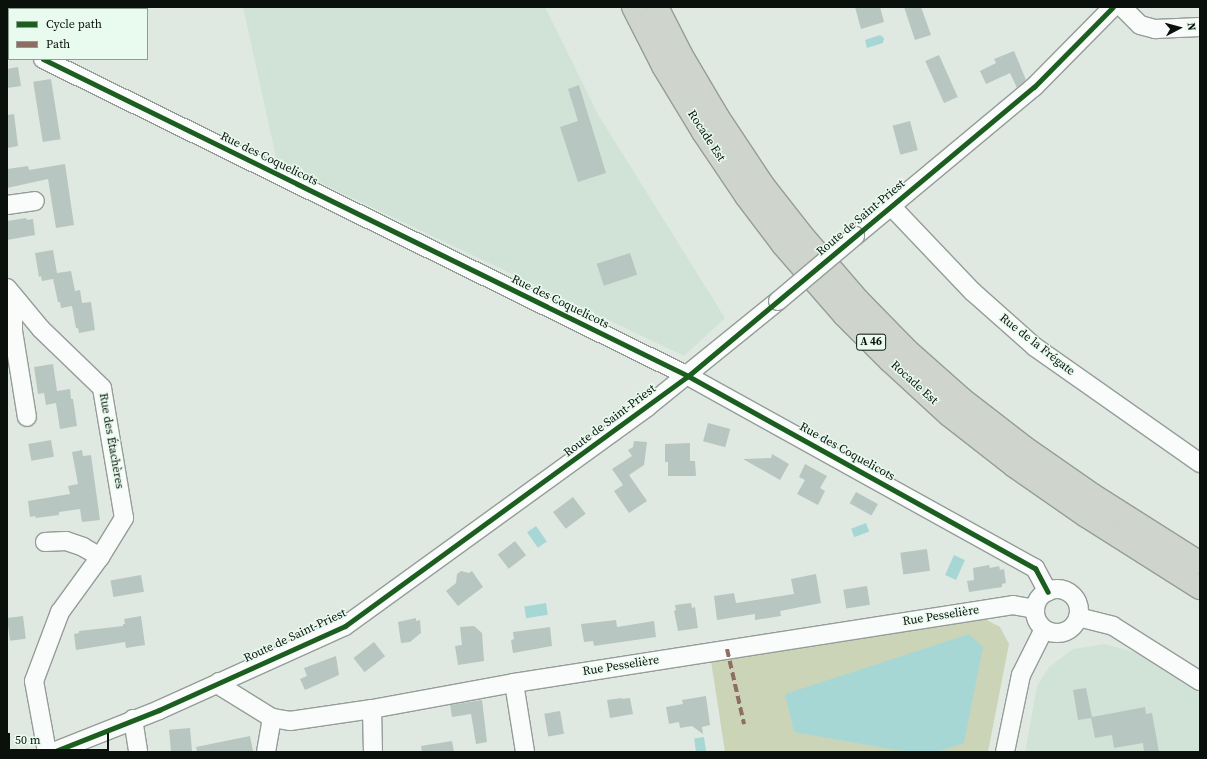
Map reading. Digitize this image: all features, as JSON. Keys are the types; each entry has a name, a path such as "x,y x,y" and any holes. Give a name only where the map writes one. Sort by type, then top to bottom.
{"highway":[{"name":"Rocade Est","path":"633,7 679,92 703,132 746,196 783,245 844,315 890,361 949,415 1014,466 1086,516 1200,588"},
{"name":"Rocade Est","path":"657,7 682,56 718,117 763,185 802,235 875,318 908,351 962,399 1024,447 1093,495 1200,563"}],"street":[{"name":"Route de Saint-Priest","path":"53,752 133,719 159,710 344,626 688,376 1034,87 1113,7"},
{"path":"1122,7 1140,25 1156,29 1200,27"},
{"name":"Rue des Coquelicots","path":"45,60 688,376 1035,568 1048,592"},
{"path":"7,205 35,201"},
{"name":"Rue de la Frégate","path":"891,206 973,292 1035,347 1200,463"},
{"name":"Rue des Étachères","path":"7,288 41,329 102,388 124,518 100,557 60,612 34,681 47,752"},
{"path":"19,303 13,312 13,331 27,417"},
{"path":"45,542 66,541 83,547 100,557"},
{"path":"1062,590 1068,593 1077,603 1078,617 1075,623 1065,632 1058,633 1044,629 1037,620 1035,609 1042,596 1048,592 1062,590"},
{"name":"Rue Pesselière","path":"219,682 222,687 272,718 290,721 372,709 514,683 1013,605 1035,609"},
{"path":"1078,617 1113,626 1200,681"},
{"path":"1005,752 1021,675 1044,629"},
{"path":"514,683 525,752"},
{"path":"372,709 373,752"},
{"path":"266,752 272,718"},
{"path":"133,719 138,752"}],"shaded area":[{"path":"243,7 545,7 599,116 725,318 684,356 277,162"},
{"path":"981,617 1000,627 1009,644 988,752 725,752 711,661"},
{"path":"1105,644 1140,654 1200,693 1200,752 1025,752 1037,686 1049,667 1073,649"}],"water":[{"path":"880,35 884,38 883,43 867,48 865,40"},
{"path":"866,523 869,531 854,537 851,529"},
{"path":"536,526 547,542 538,548 527,532"},
{"path":"954,555 965,560 956,580 945,575"},
{"path":"546,603 548,615 526,618 524,606"},
{"path":"969,634 983,647 964,743 937,752 907,752 794,732 785,694"},
{"path":"704,737 706,752 696,752 694,738"}],"building":[{"path":"855,7 880,7 884,22 861,29"},
{"path":"904,7 921,7 931,35 915,40"},
{"path":"1014,51 1026,80 1017,88 1010,73 986,84 980,71 996,63 994,59"},
{"path":"939,55 958,97 944,103 925,61"},
{"path":"18,67 21,86 7,88 7,69"},
{"path":"51,79 61,139 43,142 33,82"},
{"path":"579,85 606,173 578,182 560,127 578,121 568,89"},
{"path":"14,114 18,146 7,148 7,115"},
{"path":"910,121 918,150 900,155 893,126"},
{"path":"65,164 74,225 56,228 48,179 7,188 7,169 28,166 29,170"},
{"path":"26,218 27,220 33,219 35,235 7,240 7,221"},
{"path":"53,250 57,273 71,271 75,291 80,290 82,303 91,302 95,330 79,333 78,328 76,328 72,306 61,308 60,302 58,302 53,279 42,281 41,276 39,277 35,253"},
{"path":"630,253 637,275 604,286 597,264"},
{"path":"53,364 57,391 70,389 77,426 60,429 56,403 46,405 44,393 38,394 34,367"},
{"path":"708,423 730,429 725,447 703,441"},
{"path":"51,440 54,457 31,461 28,444"},
{"path":"634,441 647,442 644,465 629,475 647,501 629,513 614,491 623,485 612,469 632,456 628,450 633,447"},
{"path":"690,443 690,461 695,461 696,476 668,476 668,462 665,462 665,444"},
{"path":"82,450 83,456 91,455 100,520 82,522 80,509 59,512 59,515 36,518 35,516 30,517 28,501 70,494 68,486 78,484 72,452"},
{"path":"772,454 789,464 780,480 743,459 771,458"},
{"path":"805,464 827,476 820,488 825,491 818,505 797,494 805,480 799,477"},
{"path":"856,492 878,504 872,515 850,503"},
{"path":"573,497 586,514 566,529 553,512"},
{"path":"515,541 526,555 509,569 498,555"},
{"path":"927,549 930,571 903,575 900,553"},
{"path":"989,565 990,568 999,566 1000,570 1004,569 1006,583 1002,584 1002,587 969,592 967,581 974,580 973,568"},
{"path":"461,571 469,573 472,571 483,587 458,606 446,591 456,583 457,574"},
{"path":"816,574 821,603 780,611 781,616 755,620 755,614 717,620 714,596 734,593 736,603 794,594 791,579"},
{"path":"141,575 144,592 113,597 110,580"},
{"path":"867,586 870,605 846,609 843,590"},
{"path":"691,603 692,608 695,607 698,628 678,631 674,611 676,610 675,605"},
{"path":"23,616 26,639 10,641 7,618"},
{"path":"141,616 145,645 126,648 125,642 76,650 74,634 79,633 79,631 123,626 123,624 125,624 124,619"},
{"path":"416,618 416,621 420,620 421,633 410,642 401,643 398,622"},
{"path":"616,620 617,627 654,621 656,637 594,646 593,641 584,642 581,624"},
{"path":"474,626 482,633 484,661 458,665 455,646 462,645 460,627"},
{"path":"550,627 552,646 513,653 511,640 514,639 513,632"},
{"path":"374,642 385,656 365,672 354,658"},
{"path":"336,656 339,675 305,690 300,679 307,676 304,668"},
{"path":"1086,688 1092,717 1145,707 1146,714 1152,713 1159,752 1144,752 1143,743 1114,748 1112,735 1095,738 1091,718 1078,720 1073,690"},
{"path":"706,696 710,725 702,727 703,734 692,726 680,728 679,722 669,724 666,707 683,704 682,700"},
{"path":"630,698 633,714 610,718 607,700"},
{"path":"482,700 487,742 476,744 471,714 452,717 450,705"},
{"path":"560,711 564,734 548,736 544,714"},
{"path":"190,728 192,752 171,752 169,730"},
{"path":"250,736 253,751 197,752 196,747"},
{"path":"452,741 454,752 422,752 421,746"}],"marked path":[{"path":"727,649 744,724"}],"cycle path":[{"path":"53,752 159,710 345,626 688,376 1034,87 1113,7"},
{"path":"45,60 688,376 1035,568 1048,592"}]}
